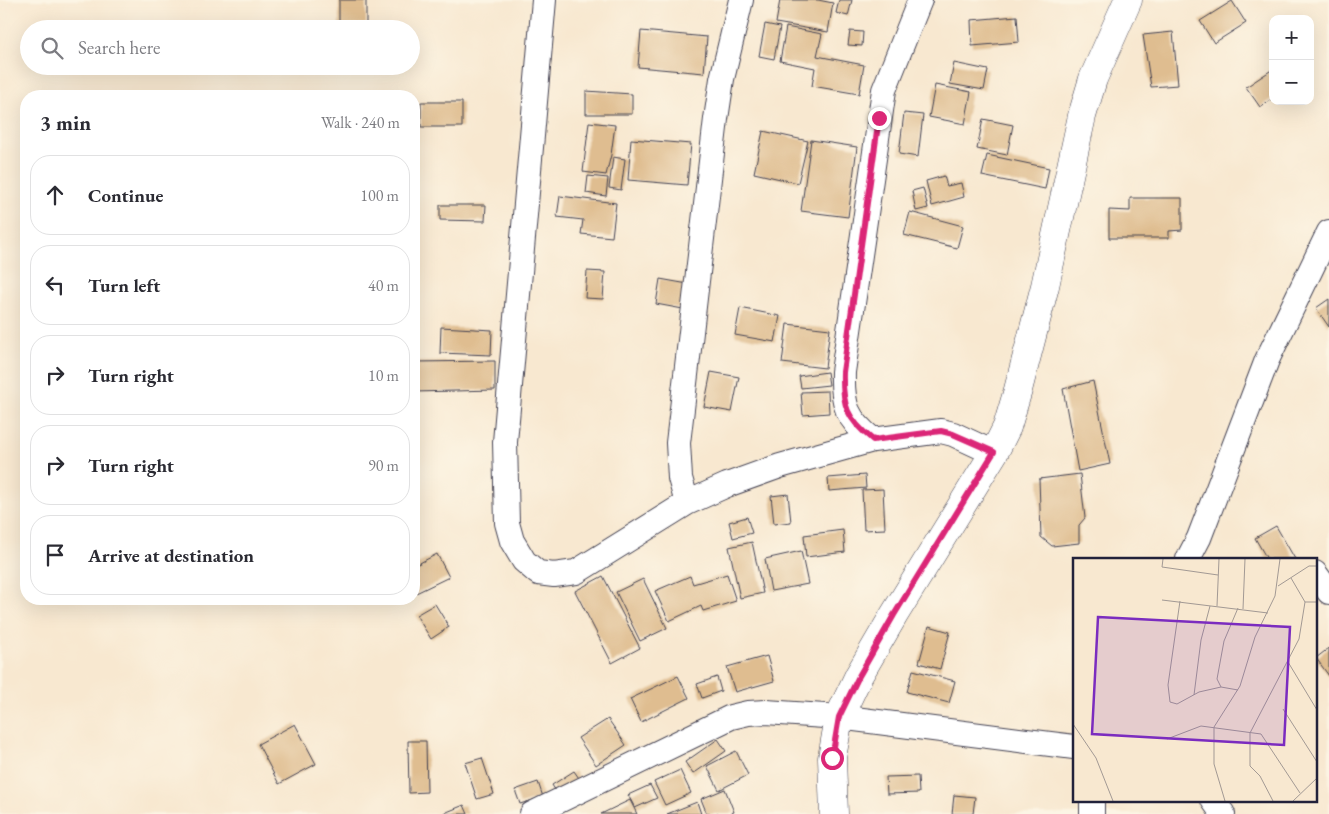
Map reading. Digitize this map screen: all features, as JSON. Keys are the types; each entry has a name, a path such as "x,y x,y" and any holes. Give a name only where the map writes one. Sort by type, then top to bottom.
{"street":[{"path":"544,0 505,442 507,523 512,541 524,561 538,573 554,575 576,572 687,503 727,484 780,466 873,440 941,431 953,434 994,452"},
{"path":"687,503 680,478 678,443 717,111 722,79 742,0"},
{"path":"873,440 856,426 848,414 842,388 843,372 884,90 920,0"},
{"path":"834,814 832,758 839,717 859,676 894,615 994,452 1007,427 1046,286 1082,116 1093,79 1128,0"},
{"path":"1189,558 1199,538 1267,360 1328,239"},
{"path":"1316,574 1329,592"},
{"path":"532,814 731,717 748,713 766,712 839,717 1073,747"},
{"path":"1214,802 1223,814"}],"building":[{"path":"339,0 366,0 366,20 339,20"},
{"path":"780,0 818,0 833,3 828,32 776,23"},
{"path":"839,0 852,0 848,16 836,13"},
{"path":"1232,1 1246,23 1214,43 1200,21"},
{"path":"1017,16 1019,42 972,46 971,20"},
{"path":"765,24 780,27 774,59 759,56"},
{"path":"786,27 822,34 817,56 864,65 859,94 812,86 815,68 780,61"},
{"path":"641,31 707,37 704,73 638,67"},
{"path":"850,31 863,32 862,46 848,45"},
{"path":"1173,32 1178,85 1151,87 1143,35"},
{"path":"954,63 988,70 984,90 950,84"},
{"path":"1269,72 1269,101 1260,107 1246,87"},
{"path":"935,85 971,92 965,124 929,117"},
{"path":"586,91 632,94 632,114 586,114"},
{"path":"421,102 462,102 462,127 421,127"},
{"path":"904,113 923,115 918,157 899,154"},
{"path":"983,119 1013,125 1007,155 977,149"},
{"path":"589,122 615,125 606,175 583,172"},
{"path":"763,131 808,141 798,183 754,173"},
{"path":"631,139 691,144 687,185 628,180"},
{"path":"811,140 857,147 848,217 801,211"},
{"path":"987,155 1049,168 1045,189 982,176"},
{"path":"613,157 625,159 621,190 609,188"},
{"path":"588,176 608,178 606,196 586,193"},
{"path":"944,176 947,186 961,183 964,197 932,206 926,181"},
{"path":"923,188 928,208 916,211 912,191"},
{"path":"560,196 616,203 612,237 581,234 583,220 557,217"},
{"path":"1130,198 1182,198 1182,230 1169,231 1169,238 1109,238 1109,210 1130,211"},
{"path":"440,205 486,205 485,221 440,220"},
{"path":"910,212 963,226 957,248 904,235"},
{"path":"587,271 605,272 603,299 585,298"},
{"path":"660,279 688,284 683,309 656,304"},
{"path":"1329,299 1329,327 1316,308"},
{"path":"740,308 780,316 775,342 735,335"},
{"path":"787,324 830,329 825,368 782,363"},
{"path":"441,327 492,330 491,355 440,353"},
{"path":"495,361 495,390 420,392 420,362"},
{"path":"711,372 739,377 732,412 704,407"},
{"path":"827,372 829,385 801,388 799,376"},
{"path":"1093,381 1110,464 1078,471 1063,389"},
{"path":"828,391 829,413 803,415 801,392"},
{"path":"1080,474 1085,518 1079,525 1079,543 1052,546 1041,537 1039,479"},
{"path":"865,475 866,488 829,491 828,478"},
{"path":"883,489 885,529 864,530 862,490"},
{"path":"788,494 791,522 774,524 771,496"},
{"path":"747,517 752,533 733,538 729,522"},
{"path":"1276,526 1294,558 1266,558 1255,538"},
{"path":"843,530 845,552 806,557 804,535"},
{"path":"752,542 763,593 740,598 729,547"},
{"path":"801,551 808,584 771,591 765,559"},
{"path":"437,554 449,577 420,591 420,563"},
{"path":"727,574 736,601 703,611 701,606 669,621 655,591 690,576 693,584"},
{"path":"603,576 640,648 612,663 575,591"},
{"path":"643,579 667,628 640,641 616,592"},
{"path":"435,604 449,627 431,639 416,615"},
{"path":"929,626 950,632 940,669 919,663"},
{"path":"1329,648 1329,676 1316,658"},
{"path":"767,656 774,681 735,692 727,667"},
{"path":"913,670 955,681 949,703 907,692"},
{"path":"678,676 689,698 641,722 630,699"},
{"path":"717,677 721,691 702,698 697,684"},
{"path":"608,719 626,745 596,765 578,738"},
{"path":"295,724 316,764 279,784 258,744"},
{"path":"718,739 726,751 693,774 685,762"},
{"path":"408,741 426,741 427,792 409,793"},
{"path":"736,751 748,775 719,790 707,766"},
{"path":"482,758 494,794 477,799 465,763"},
{"path":"680,770 691,793 665,805 654,782"},
{"path":"574,771 581,781 559,796 552,785"},
{"path":"918,776 919,793 887,794 886,777"},
{"path":"538,782 543,797 520,804 515,790"},
{"path":"650,785 657,798 635,808 628,795"},
{"path":"725,789 734,812 729,814 707,814 701,799"},
{"path":"954,795 975,797 973,814 952,814"},
{"path":"630,800 637,814 601,814"},
{"path":"697,802 701,814 667,814"},
{"path":"464,805 468,814 442,814"}],"route":[{"path":"832,758 839,717 859,676 894,615 994,452 953,434 941,431 873,440 856,426 848,414 842,388 843,372 879,118"}]}
